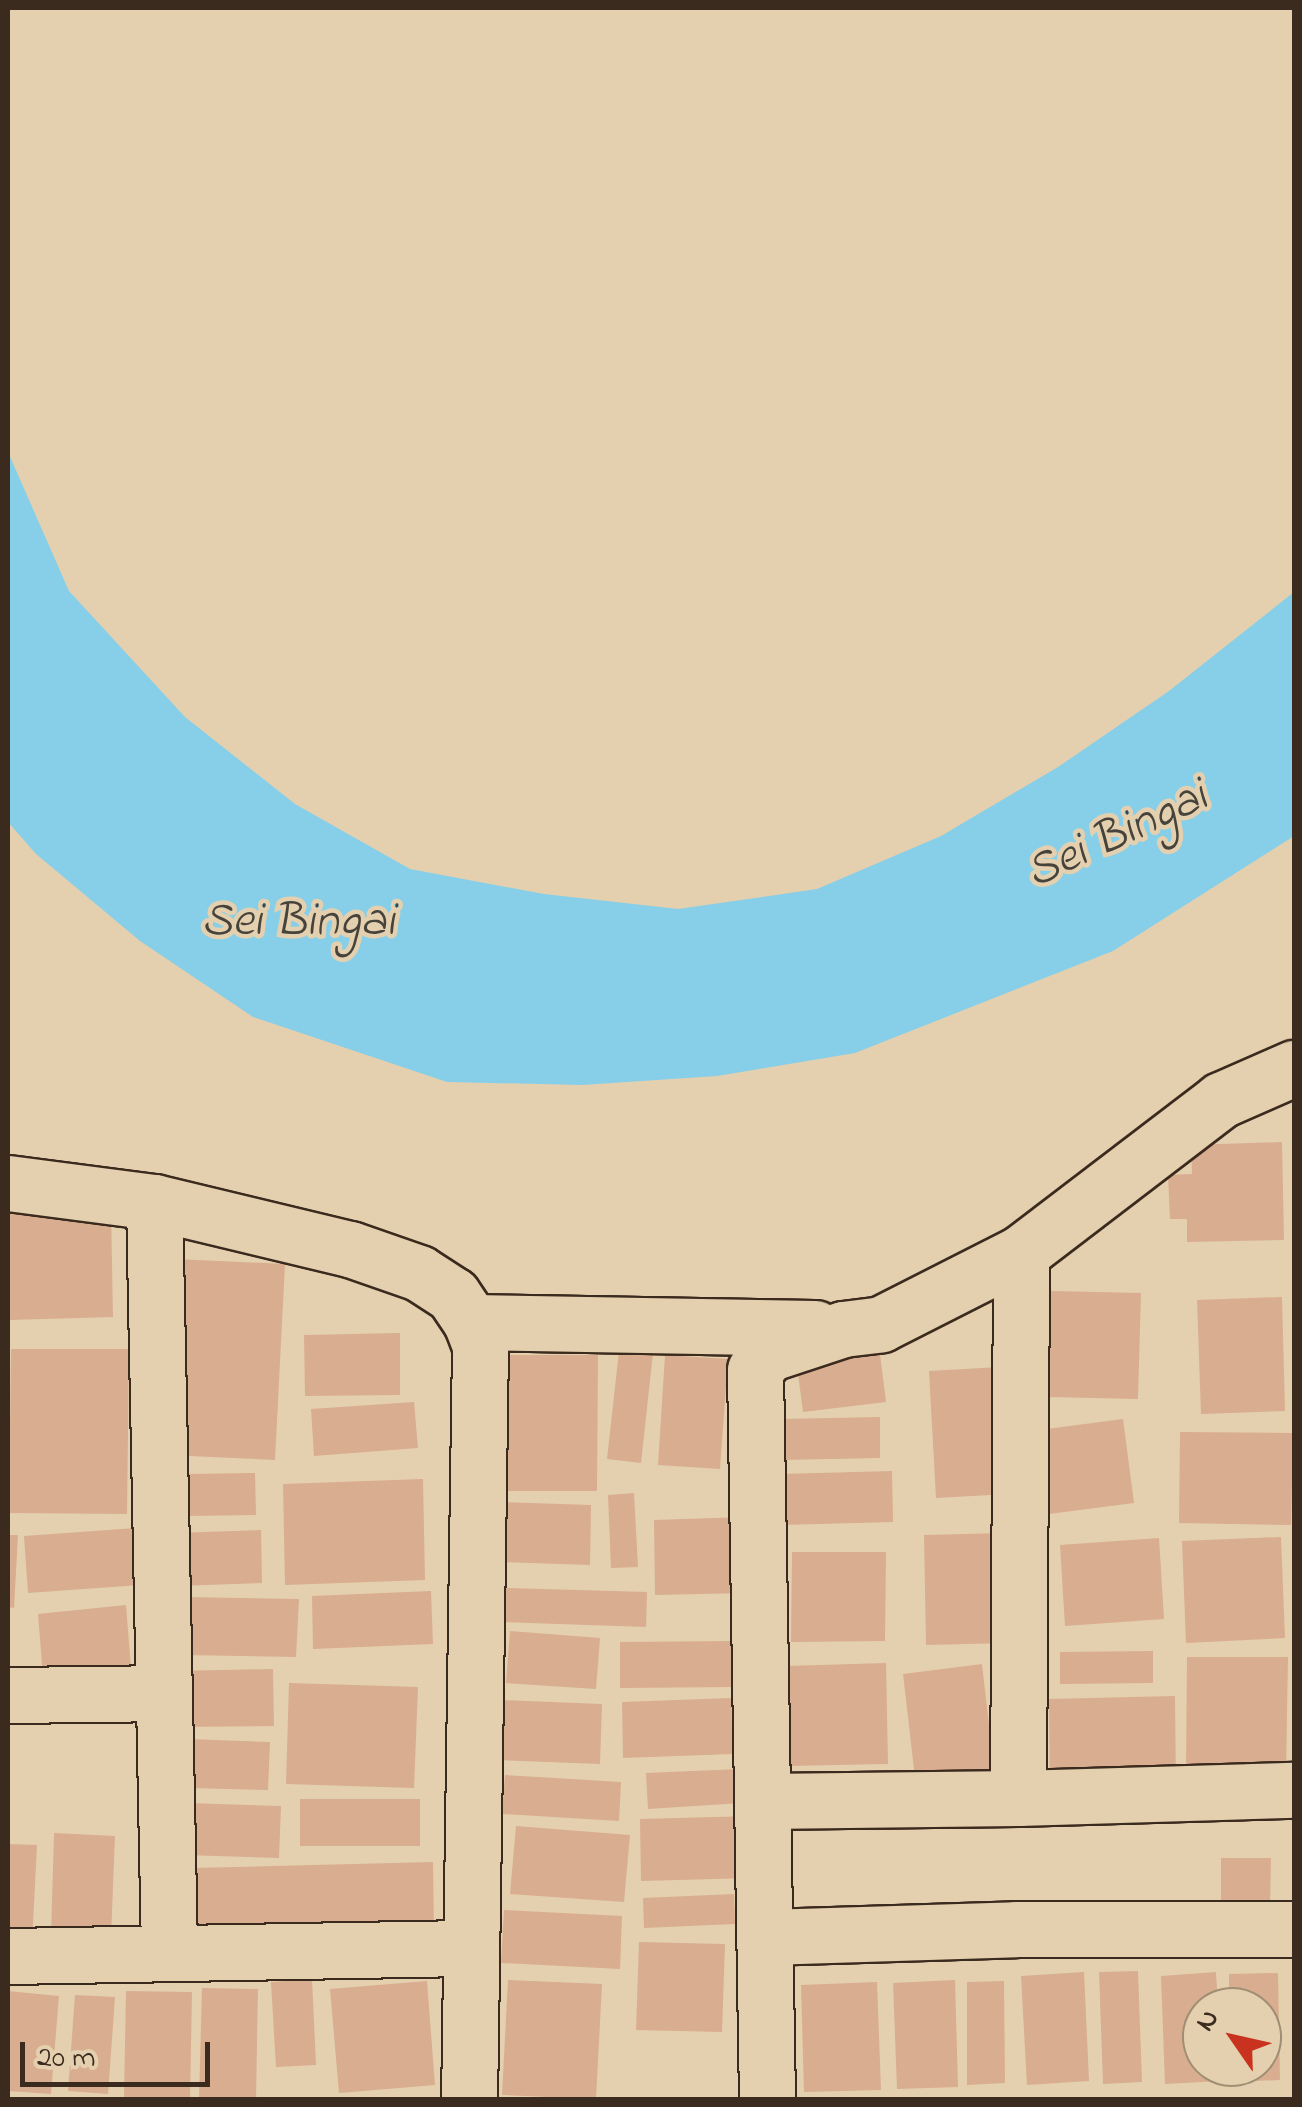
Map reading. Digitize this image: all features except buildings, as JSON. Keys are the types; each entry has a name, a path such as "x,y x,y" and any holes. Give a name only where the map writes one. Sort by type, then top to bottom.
{"street":[{"path":"471,1322 843,1329 882,1324 1021,1253 1221,1100 1294,1068"},
{"path":"8,1183 154,1202 350,1248 419,1273 453,1295 471,1322 480,1345 469,2100"},
{"path":"154,1202 161,1693 170,1951"},
{"path":"1018,1798 1021,1253"},
{"path":"767,2100 755,1370 768,1354 843,1329"},
{"path":"8,1695 161,1693"},
{"path":"764,1801 1294,1790"},
{"path":"766,1937 1016,1929 1294,1929"},
{"path":"8,1956 471,1948"}],"water":[{"name":"Sei Bingai","path":"8,452 69,591 185,717 295,804 410,869 544,894 678,909 817,889 941,836 1058,767 1169,691 1294,592 1294,836 1113,951 855,1053 717,1076 582,1085 447,1082 253,1017 140,941 36,854 8,822"}]}
